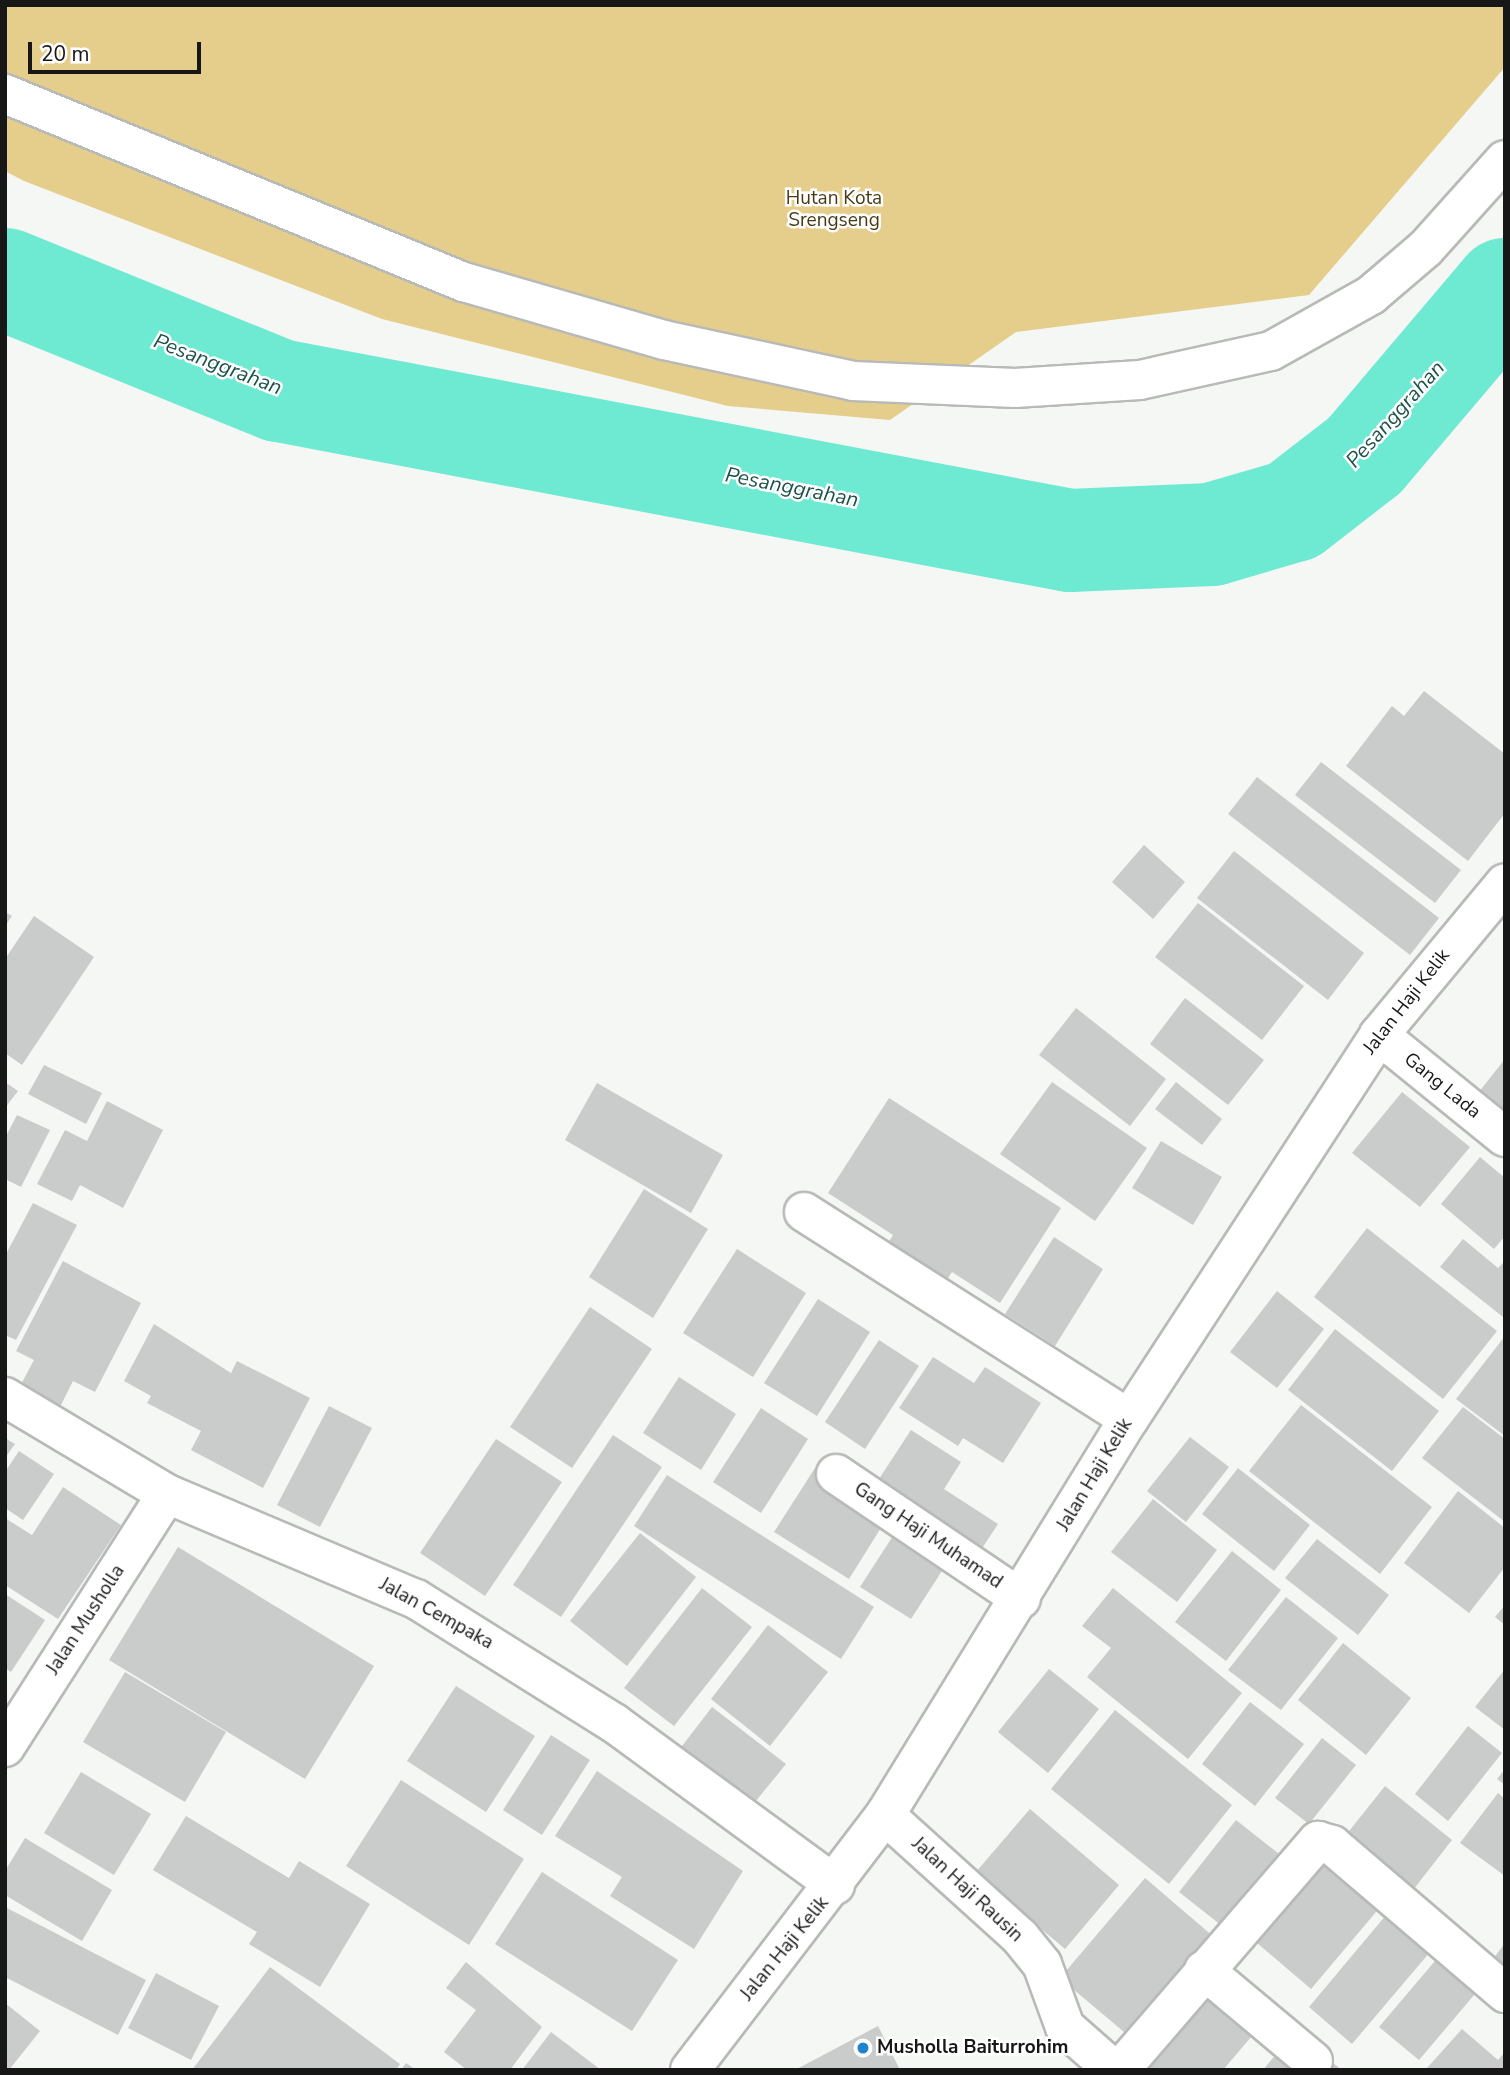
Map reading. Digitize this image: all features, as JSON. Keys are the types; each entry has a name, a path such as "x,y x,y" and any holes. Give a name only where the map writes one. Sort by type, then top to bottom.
{"street":[{"path":"5,94 464,282 664,340 853,382 1015,388 1140,380 1271,351 1371,295 1426,248 1505,160"},
{"name":"Jalan Haji Kelik","path":"690,2070 835,1885 885,1815 1021,1599 1129,1419 1379,1035 1505,883"},
{"name":"Gang Lada","path":"1379,1035 1505,1137"},
{"path":"804,1212 1129,1419"},
{"name":"Jalan Cempaka","path":"5,1396 167,1494 416,1599 614,1723 835,1885"},
{"name":"Gang Haji Muhamad","path":"836,1474 1021,1599"},
{"name":"Jalan Musholla","path":"5,1747 167,1494"},
{"name":"Jalan Haji Rausin","path":"885,1815 1020,1937 1042,1964 1065,2027 1114,2070"},
{"path":"1120,2070 1308,1849 1326,1841 1505,1993"},
{"path":"1204,1970 1313,2061"}],"green space":[{"name":"Hutan Kota Srengseng","path":"5,5 1505,5 1505,67 1309,295 1016,332 890,420 728,406 382,319 24,181 5,171"}],"building":[{"path":"1424,691 1505,754 1505,813 1468,861 1346,766 1392,706 1404,716"},
{"path":"1321,762 1461,870 1435,903 1295,795"},
{"path":"1257,777 1439,918 1410,955 1228,814"},
{"path":"1144,845 1185,882 1153,919 1112,882"},
{"path":"1234,851 1364,953 1328,1000 1197,898"},
{"path":"1198,903 1304,986 1262,1040 1155,957"},
{"path":"5,912 12,916 5,926"},
{"path":"34,916 94,957 22,1065 5,1053 5,959"},
{"path":"1185,998 1264,1060 1228,1105 1150,1044"},
{"path":"1076,1008 1166,1079 1130,1126 1039,1055"},
{"path":"1505,1059 1505,1122 1474,1098"},
{"path":"44,1065 102,1093 86,1124 28,1094"},
{"path":"5,1082 18,1091 5,1108"},
{"path":"1052,1082 1147,1148 1095,1221 1000,1154"},
{"path":"1176,1082 1222,1119 1202,1145 1155,1109"},
{"path":"597,1083 723,1155 691,1213 565,1140"},
{"path":"1402,1092 1470,1147 1420,1207 1352,1153"},
{"path":"889,1098 1061,1208 1000,1303 952,1272 937,1295 879,1258 893,1235 828,1193"},
{"path":"107,1101 163,1130 123,1208 80,1185 72,1201 37,1184 65,1130 87,1141"},
{"path":"17,1115 50,1130 21,1187 5,1179 5,1138"},
{"path":"1161,1141 1222,1177 1193,1225 1132,1188"},
{"path":"1480,1157 1505,1178 1505,1236 1494,1249 1441,1204"},
{"path":"644,1189 708,1229 653,1318 589,1277"},
{"path":"33,1203 77,1225 16,1340 5,1335 5,1256"},
{"path":"1367,1228 1497,1331 1443,1399 1314,1297"},
{"path":"1054,1237 1103,1269 1055,1346 1005,1314"},
{"path":"1463,1239 1498,1268 1505,1261 1503,1317 1440,1267"},
{"path":"737,1249 806,1293 753,1377 683,1333"},
{"path":"63,1261 141,1303 95,1392 73,1381 58,1411 18,1390 34,1360 16,1351"},
{"path":"1277,1291 1324,1329 1277,1388 1230,1352"},
{"path":"818,1299 870,1332 817,1416 764,1383"},
{"path":"590,1307 652,1349 572,1468 510,1427"},
{"path":"154,1324 231,1373 237,1361 310,1398 263,1488 191,1450 201,1431 147,1403 151,1396 124,1381"},
{"path":"1335,1329 1439,1411 1392,1471 1288,1390"},
{"path":"1505,1336 1505,1436 1456,1399"},
{"path":"879,1340 919,1366 865,1449 825,1422"},
{"path":"933,1357 974,1383 985,1367 1041,1403 1003,1463 963,1438 958,1446 899,1408"},
{"path":"679,1377 736,1414 701,1470 643,1433"},
{"path":"1301,1405 1432,1507 1380,1574 1249,1471"},
{"path":"329,1406 372,1428 320,1527 277,1505"},
{"path":"1463,1407 1505,1439 1505,1522 1422,1458"},
{"path":"761,1408 808,1439 761,1513 713,1482"},
{"path":"911,1430 961,1462 944,1489 998,1524 973,1562 875,1485"},
{"path":"613,1435 662,1467 561,1617 513,1585"},
{"path":"1190,1437 1229,1467 1186,1522 1147,1491"},
{"path":"5,1438 15,1444 5,1458"},
{"path":"496,1439 562,1482 485,1596 420,1553"},
{"path":"19,1451 54,1474 23,1520 5,1508 5,1472"},
{"path":"815,1468 889,1515 849,1579 774,1532"},
{"path":"1238,1468 1310,1525 1274,1571 1202,1514"},
{"path":"667,1475 874,1607 841,1659 634,1526"},
{"path":"63,1487 121,1525 58,1619 5,1585 5,1518 32,1535"},
{"path":"1458,1491 1505,1528 1505,1567 1469,1613 1404,1563"},
{"path":"1153,1499 1217,1550 1177,1602 1111,1552"},
{"path":"898,1528 949,1560 911,1619 860,1587"},
{"path":"640,1533 696,1577 627,1666 570,1621"},
{"path":"1317,1539 1389,1595 1358,1635 1285,1578"},
{"path":"178,1547 374,1666 305,1779 109,1660"},
{"path":"1232,1551 1281,1590 1226,1661 1175,1622"},
{"path":"702,1588 752,1627 674,1726 624,1688"},
{"path":"1113,1588 1242,1693 1188,1759 1087,1677 1111,1648 1082,1626"},
{"path":"5,1594 45,1620 11,1672 5,1668"},
{"path":"1286,1597 1338,1638 1281,1710 1228,1670"},
{"path":"1505,1605 1505,1625 1495,1617"},
{"path":"768,1625 828,1672 770,1746 711,1699"},
{"path":"1343,1643 1411,1698 1366,1755 1298,1700"},
{"path":"1049,1669 1099,1709 1048,1773 998,1732"},
{"path":"1505,1669 1505,1730 1475,1707"},
{"path":"125,1672 226,1732 185,1802 83,1742"},
{"path":"456,1686 535,1736 486,1812 407,1761"},
{"path":"1250,1702 1304,1744 1255,1806 1202,1764"},
{"path":"712,1707 786,1764 751,1807 679,1750"},
{"path":"1115,1710 1232,1805 1169,1884 1051,1789"},
{"path":"1468,1726 1502,1753 1448,1821 1415,1794"},
{"path":"551,1735 590,1760 542,1835 503,1810"},
{"path":"1322,1738 1356,1765 1309,1824 1275,1798"},
{"path":"1505,1769 1505,1785 1497,1779"},
{"path":"597,1771 743,1871 694,1949 610,1896 622,1877 555,1836"},
{"path":"81,1772 151,1814 114,1875 44,1833"},
{"path":"401,1780 524,1859 469,1945 346,1866"},
{"path":"1385,1786 1452,1840 1406,1899 1338,1845"},
{"path":"1498,1793 1505,1799 1505,1876 1460,1843"},
{"path":"1030,1809 1119,1885 1065,1949 975,1873"},
{"path":"186,1816 289,1878 299,1861 370,1904 320,1987 249,1944 257,1932 153,1870"},
{"path":"1236,1820 1288,1861 1231,1933 1179,1892"},
{"path":"25,1838 112,1890 82,1941 5,1895 5,1871"},
{"path":"1326,1847 1387,1899 1311,1989 1250,1937"},
{"path":"542,1872 678,1960 632,2031 495,1944"},
{"path":"1145,1878 1221,1943 1137,2043 1060,1978"},
{"path":"1397,1902 1441,1939 1352,2044 1309,2007"},
{"path":"5,1907 146,1980 118,2035 5,1977"},
{"path":"1505,1943 1505,1987 1484,1971"},
{"path":"1440,1955 1480,1988 1419,2060 1379,2027"},
{"path":"466,1962 542,2027 510,2070 467,2070 444,2052 476,2010 446,1988"},
{"path":"270,1967 400,2064 396,2070 192,2070"},
{"path":"156,1973 219,2006 191,2060 128,2028"},
{"path":"1206,1988 1257,2030 1223,2070 1154,2070 1144,2062"},
{"path":"5,2003 40,2031 9,2070 5,2070"},
{"name":"Musholla Baiturrohim","path":"878,2026 900,2070 795,2070"},
{"path":"1462,2029 1498,2060 1505,2052 1505,2070 1427,2068"},
{"path":"551,2032 601,2070 522,2070"},
{"path":"1281,2048 1306,2070 1263,2070"},
{"path":"406,2063 416,2070 401,2070"},
{"path":"1333,2063 1342,2070 1327,2070"}],"waterway":[{"name":"Pesanggrahan","path":"5,279 279,390 1069,540 1211,534 1293,510 1364,455 1505,289"}],"place":[{"name":"Musholla Baiturrohim","path":"863,2048"}]}
